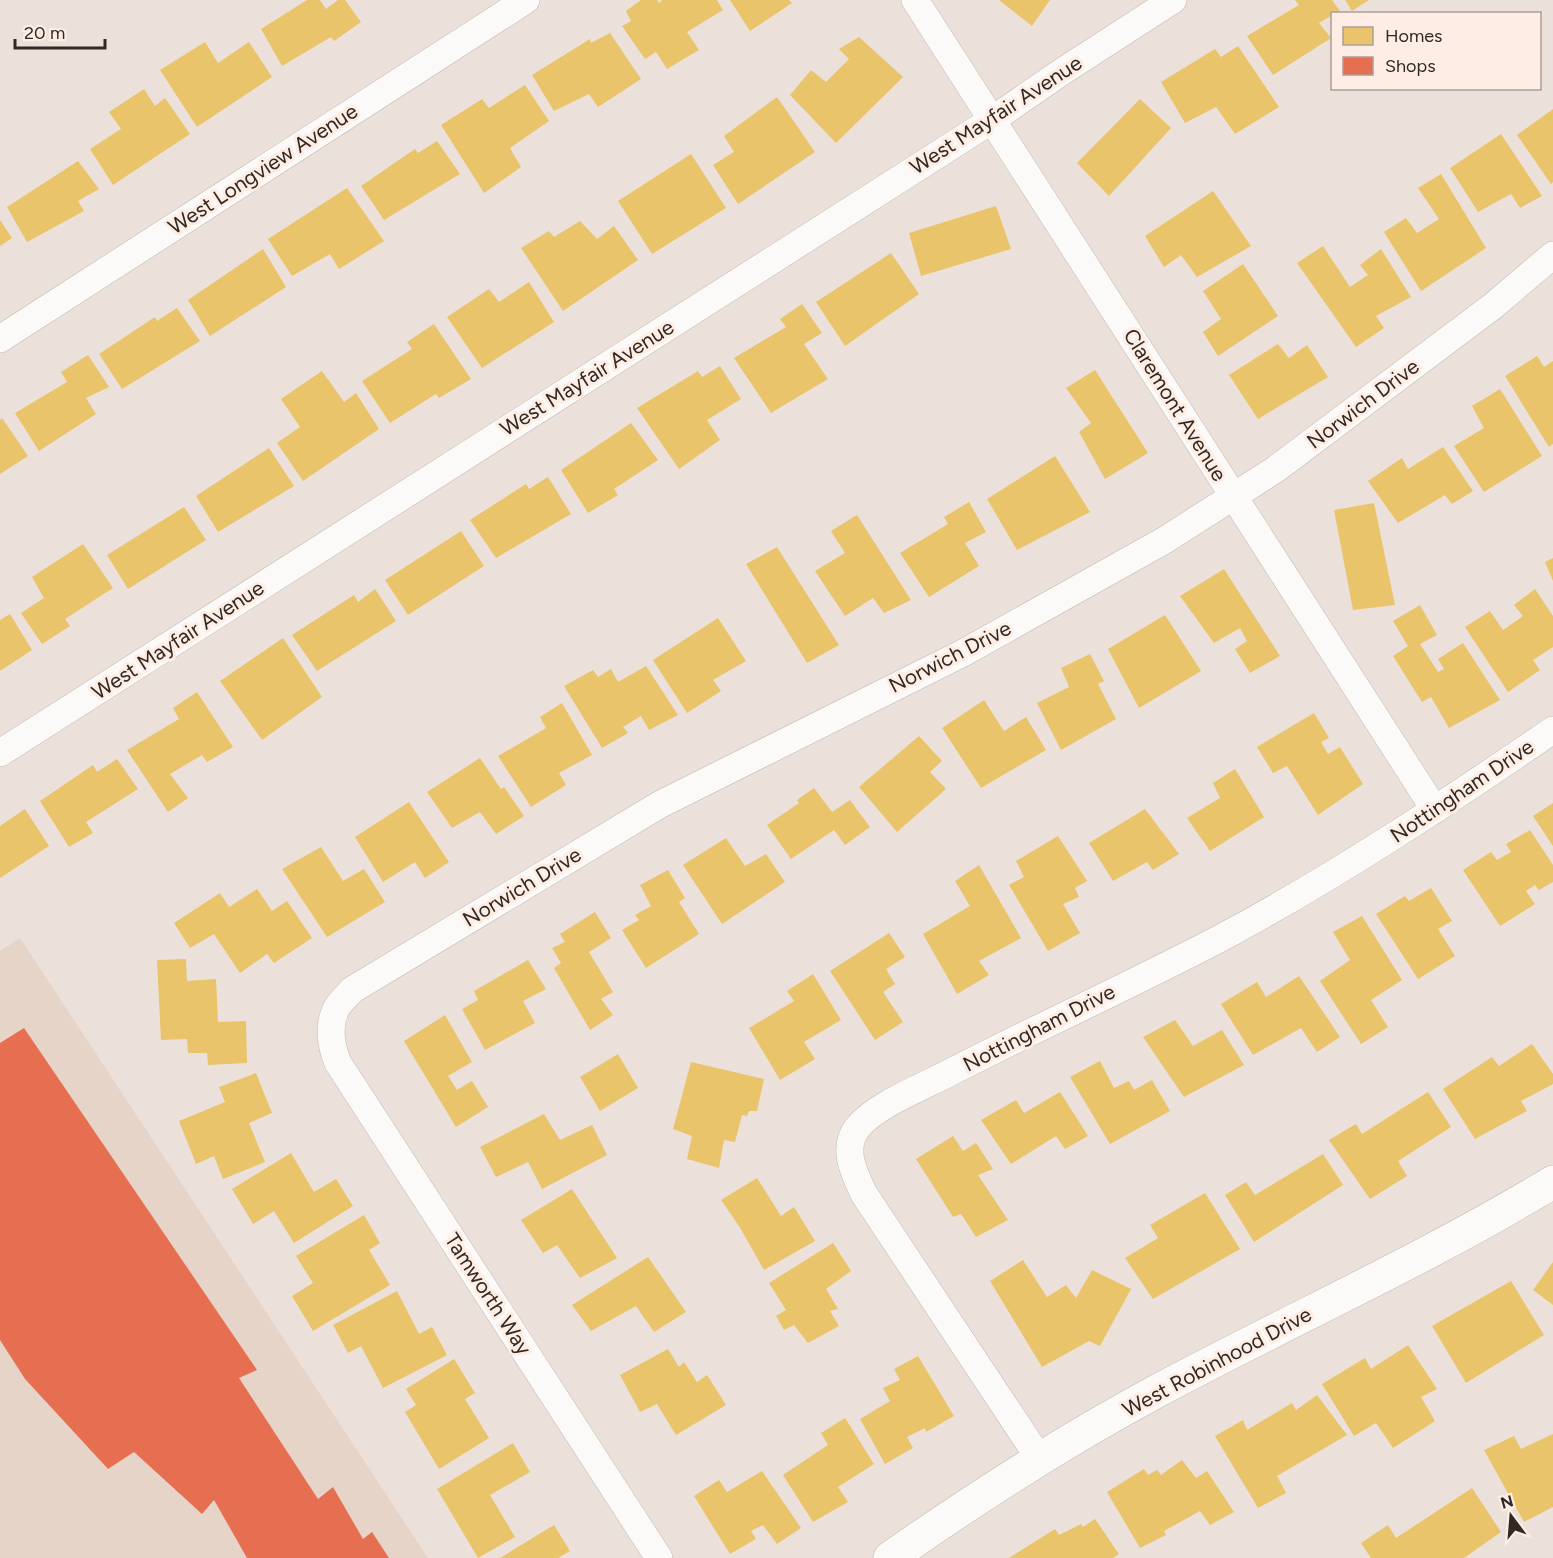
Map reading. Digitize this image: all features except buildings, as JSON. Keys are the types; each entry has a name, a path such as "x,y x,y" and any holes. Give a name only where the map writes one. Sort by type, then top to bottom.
{"street":[{"name":"West Longview Avenue","path":"0,339 526,0"},
{"name":"Claremont Avenue","path":"915,0 1435,810"},
{"name":"West Mayfair Avenue","path":"0,753 992,120 1173,0"},
{"name":"Norwich Drive","path":"332,1026 337,1009 352,990 659,805 963,653 1165,540 1276,469 1493,306 1553,255"},
{"name":"Nottingham Drive","path":"1039,1458 864,1194 852,1170 849,1147 857,1127 879,1109 1219,938 1394,837 1553,730"},
{"name":"Tamworth Way","path":"332,1026 332,1049 338,1063 659,1558"},
{"name":"West Robinhood Drive","path":"890,1558 958,1510 1039,1458 1158,1390 1448,1242 1553,1182"}],"shaded area":[{"path":"20,938 428,1558 0,1558 0,951"}]}
